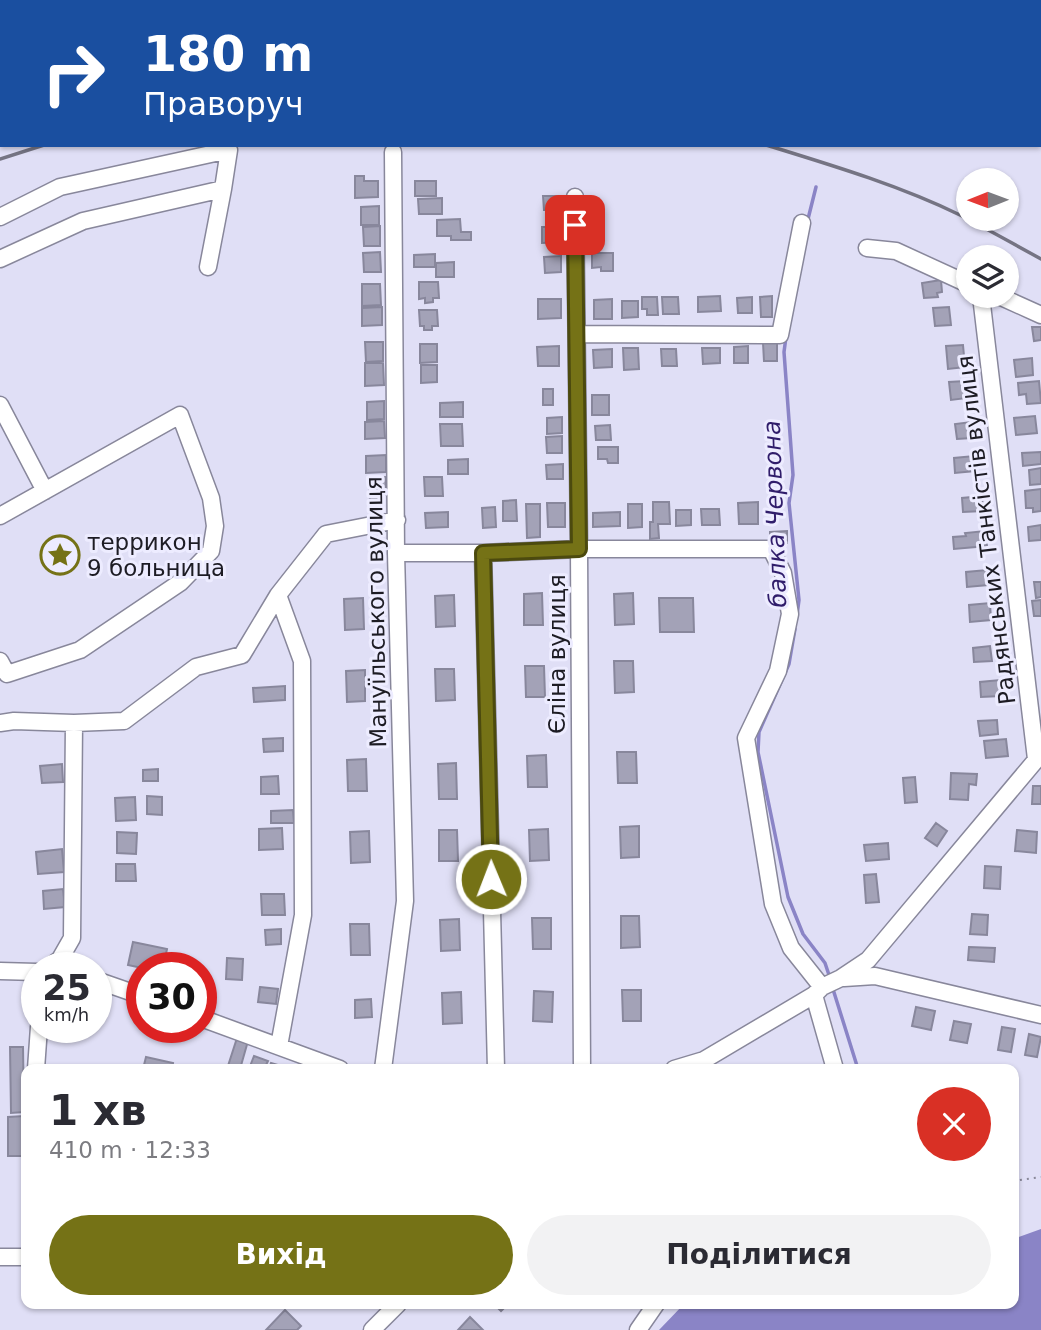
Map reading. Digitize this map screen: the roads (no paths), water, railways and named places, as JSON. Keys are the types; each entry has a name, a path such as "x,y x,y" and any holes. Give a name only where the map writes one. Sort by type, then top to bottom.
{"street":[{"path":"0,217 60,187 229,150 208,267"},
{"name":"Мануїльського вулиця","path":"384,1064 405,901 396,553 393,152"},
{"path":"0,259 83,221 223,189"},
{"name":"Єліна вулиця","path":"575,197 582,1064"},
{"path":"577,334 780,335 802,223"},
{"path":"867,248 896,251 956,278"},
{"path":"1019,305 1041,314"},
{"name":"Радянських Танкістів вулиця","path":"841,978 868,960 1039,756 983,308"},
{"path":"0,405 45,491"},
{"path":"0,516 180,415 211,498 215,526 211,551 181,582 80,650 7,674 0,661"},
{"path":"0,723 124,721 196,667 242,655 278,595 326,534 397,520"},
{"path":"396,553 771,549 783,573 790,614 778,671 746,738 773,904 791,948 818,991 834,1064"},
{"path":"483,553 496,1064"},
{"path":"278,595 302,662 303,902 303,915 279,1046"},
{"path":"64,952 72,938 74,723"},
{"path":"0,971 21,972"},
{"path":"691,1064 704,1060 841,978 875,976 1041,1015"},
{"path":"217,1024 327,1064"},
{"path":"36,1064 38,1043"},
{"path":"0,1257 21,1257"},
{"path":"372,1330 393,1309"},
{"path":"638,1330 653,1309"}],"waterway":[{"name":"балка Червона","path":"807,223 816,187"},
{"name":"балка Червона","path":"786,337 784,352 793,475 789,503 799,600 797,615"},
{"name":"балка Червона","path":"795,629 789,664 759,732 758,752 788,897 803,934 825,963 830,978"},
{"name":"балка Червона","path":"832,986 856,1064"}],"railway":[{"path":"0,159 38,147"},
{"path":"772,147 913,194 960,215 1041,259"}],"place":[{"name":"террикон 9 больница","path":"60,555"}]}
